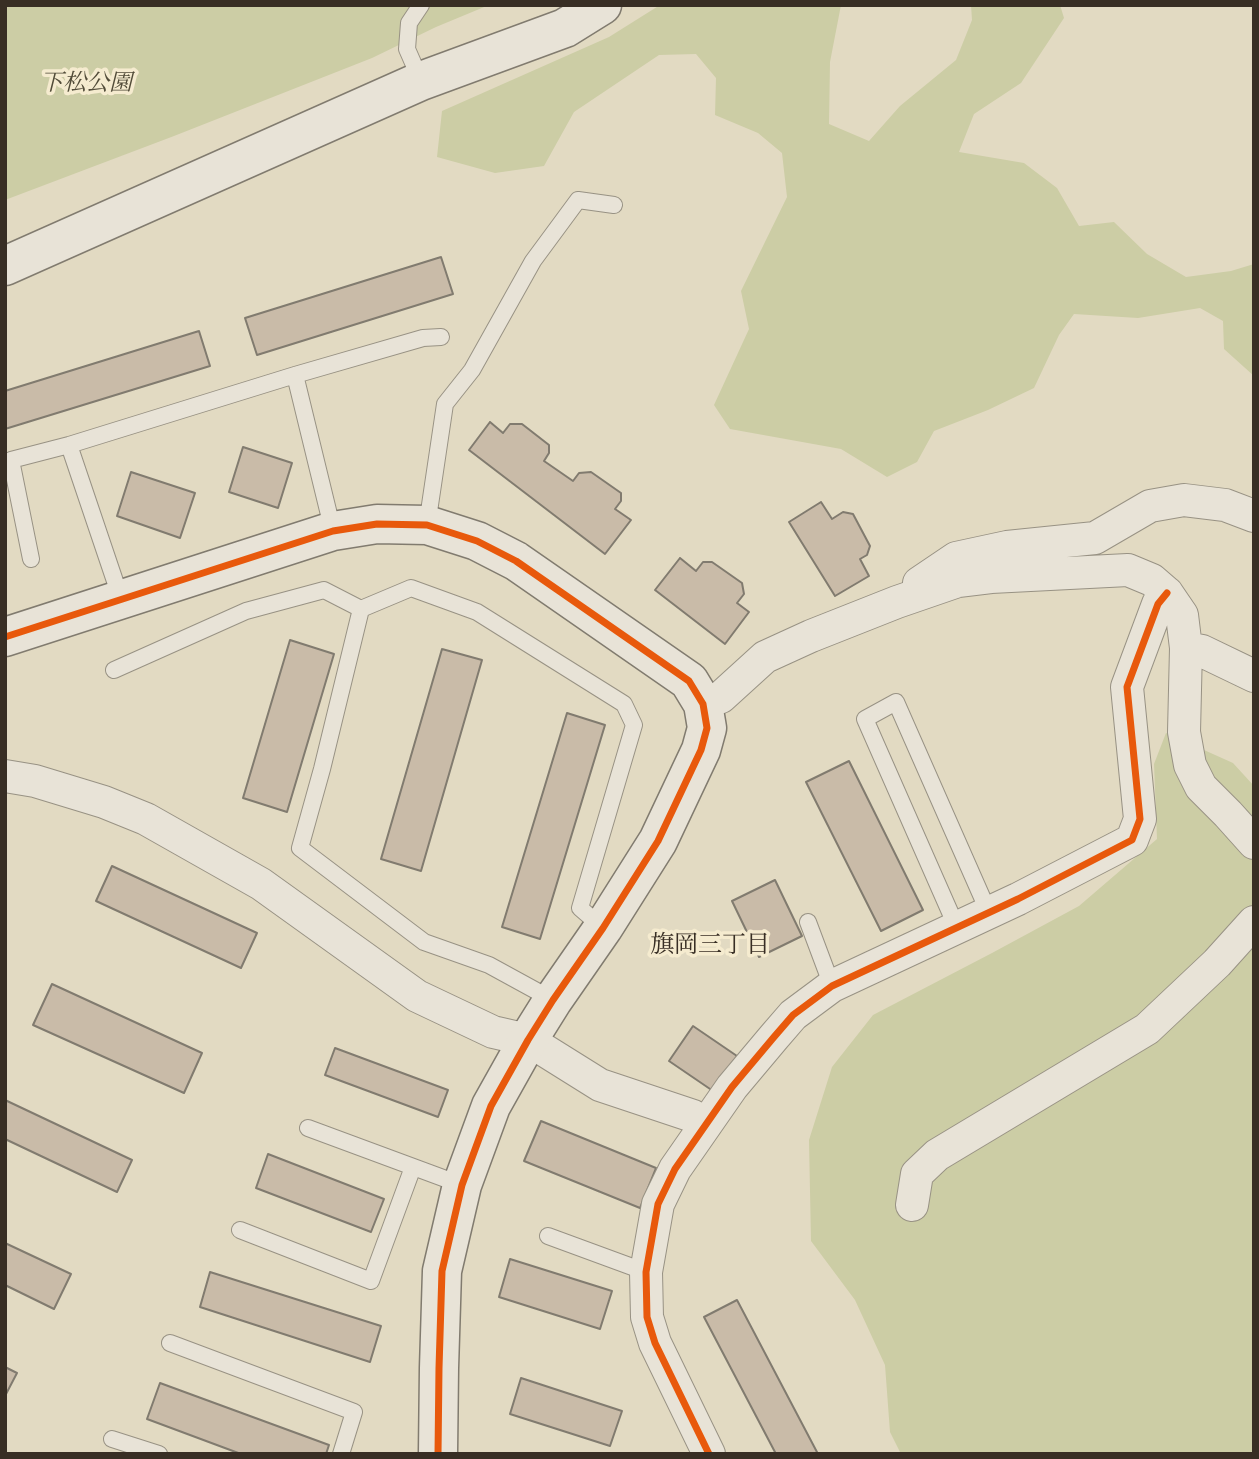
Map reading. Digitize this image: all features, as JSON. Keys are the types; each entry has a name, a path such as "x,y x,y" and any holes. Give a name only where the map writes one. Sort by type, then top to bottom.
{"street":[{"path":"5,266 421,81 565,28 602,5"},
{"path":"897,602 925,578 956,558 1007,547 1094,538 1150,506 1184,500 1224,505 1254,516"},
{"path":"5,637 333,531 377,524 427,525 477,541 516,561 689,681 704,704 707,728 701,750 658,841 528,1040 491,1106 462,1185 442,1271 438,1454"},
{"path":"704,704 721,697 765,657 897,602 958,582 990,577 1128,570 1152,580 1167,593 1182,615 1186,648 1184,733 1190,765 1201,787 1254,842"},
{"path":"709,1454 655,1343 647,1317 646,1272 658,1203 675,1169 732,1087 774,1037 793,1016 832,986 989,913 1132,841 1140,819 1127,687 1158,604 1167,593"},
{"path":"1186,648 1202,651 1254,676"},
{"path":"5,776 35,781 104,802 146,819 261,884 417,996 493,1032 528,1040 600,1085 693,1116 706,1123"},
{"path":"912,1205 917,1174 937,1155 1147,1029 1217,962 1254,922"}],"lane":[{"path":"421,5 409,23 407,49 421,81"},
{"path":"427,525 445,404 472,370 533,261 578,200 614,205"},
{"path":"31,559 12,460 423,338 441,337"},
{"path":"295,375 333,531"},
{"path":"69,445 121,599"},
{"path":"114,670 246,611 324,590 361,609 411,588 477,612 624,704 634,725 580,908 603,928"},
{"path":"361,609 300,848 424,942 489,965 554,1000"},
{"path":"957,928 865,719 896,702 989,913"},
{"path":"808,922 832,986"},
{"path":"308,1128 462,1185"},
{"path":"240,1230 371,1281 413,1167"},
{"path":"548,1236 646,1272"},
{"path":"170,1343 354,1412 341,1454"},
{"path":"112,1439 159,1454"}],"green space":[{"name":"下松公園","path":"5,5 489,5 372,58 5,200"},
{"path":"660,5 841,5 830,62 829,124 869,141 900,106 956,60 972,20 971,5 1060,5 1064,18 1021,83 974,114 959,152 1024,163 1057,188 1079,226 1114,222 1147,254 1186,277 1231,271 1254,264 1254,376 1224,349 1223,321 1200,308 1138,318 1074,314 1059,335 1034,388 934,431 917,462 887,477 841,449 730,429 714,405 749,329 741,291 787,197 782,153 758,133 715,115 716,78 696,54 659,55 574,112 544,166 495,173 437,157 442,111 609,37"},
{"path":"1166,733 1233,763 1254,786 1254,1454 901,1454 890,1432 885,1365 855,1300 811,1241 809,1140 832,1067 873,1015 1079,906 1157,839 1154,764"}],"building":[{"path":"441,257 453,294 257,355 245,318"},
{"path":"199,331 210,366 5,429 5,391"},
{"path":"490,422 503,433 510,424 522,424 549,445 549,453 544,461 573,481 579,473 591,472 621,493 621,501 615,509 631,520 605,554 469,450"},
{"path":"243,447 292,463 278,508 229,492"},
{"path":"131,472 195,493 180,538 117,516"},
{"path":"821,502 832,519 843,512 853,514 870,546 867,555 860,559 869,576 835,596 789,522"},
{"path":"680,558 696,571 703,562 712,562 742,583 744,594 737,603 749,612 725,644 655,590"},
{"path":"290,640 334,654 287,812 243,798"},
{"path":"442,649 482,660 421,871 381,859"},
{"path":"567,713 605,725 540,939 502,927"},
{"path":"849,761 923,910 881,931 806,782"},
{"path":"112,866 257,933 241,968 96,901"},
{"path":"775,880 802,936 759,957 732,901"},
{"path":"52,984 202,1053 184,1093 33,1025"},
{"path":"693,1026 737,1056 713,1091 669,1061"},
{"path":"335,1048 448,1090 438,1117 325,1075"},
{"path":"5,1100 132,1160 117,1192 5,1139"},
{"path":"541,1121 656,1168 640,1208 524,1161"},
{"path":"268,1154 384,1199 371,1232 256,1188"},
{"path":"5,1243 71,1274 54,1309 5,1285"},
{"path":"510,1259 612,1291 600,1329 499,1297"},
{"path":"210,1272 381,1326 370,1362 200,1307"},
{"path":"737,1300 818,1454 776,1454 704,1317"},
{"path":"5,1367 17,1373 5,1396"},
{"path":"521,1378 622,1411 610,1446 510,1414"},
{"path":"160,1383 329,1445 326,1454 241,1454 147,1419"}],"cycle path":[{"path":"5,637 333,531 377,524 427,525 477,541 516,561 689,681 703,704 707,728 701,750 658,841 528,1040 491,1106 462,1185 442,1271 438,1454"},
{"path":"709,1454 655,1343 647,1317 646,1272 658,1204 675,1169 732,1087 774,1037 793,1015 832,986 1018,899 1132,840 1140,819 1127,687 1158,604 1167,593"}],"district":[{"name":"旗岡三丁目","path":"710,946"}]}
